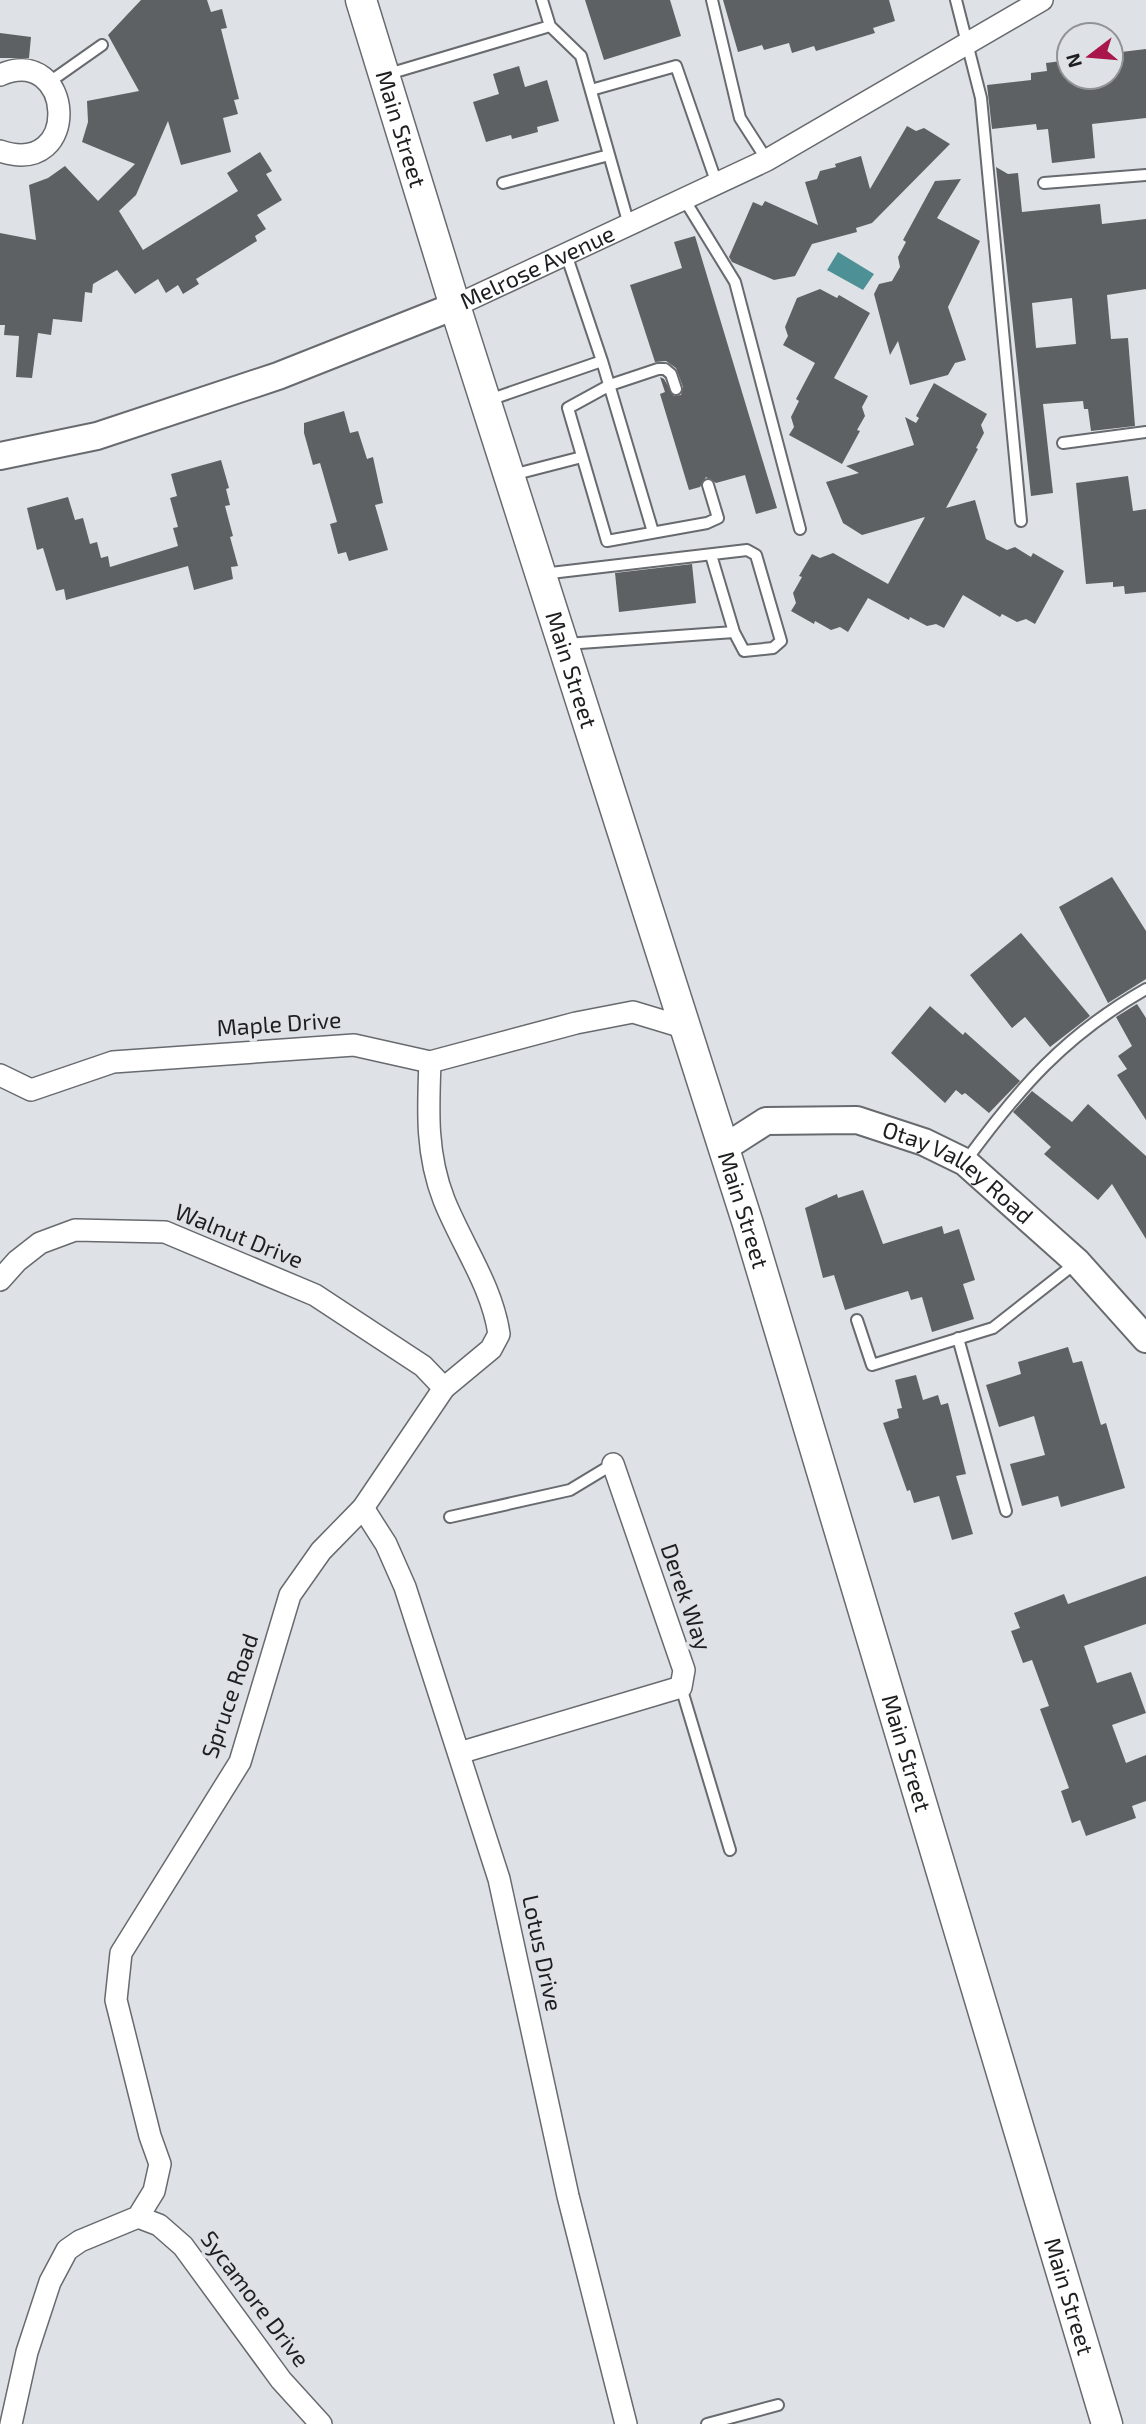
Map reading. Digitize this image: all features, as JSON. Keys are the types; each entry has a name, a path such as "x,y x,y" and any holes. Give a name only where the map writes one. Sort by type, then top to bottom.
{"main road":[{"name":"Main Street","path":"361,0 540,575 724,1148 1107,2424"}],"street":[{"name":"Melrose Avenue","path":"0,456 97,436 278,376 455,306 767,160 1042,0"},
{"path":"0,75 23,70 37,74 48,83 61,105 57,131 49,142 27,155 0,153"},
{"name":"Maple Drive","path":"0,1075 32,1090 113,1062 354,1045 430,1062 576,1023 634,1012 686,1028"},
{"name":"Spruce Road","path":"138,2217 154,2191 160,2164 150,2136 116,2000 121,1953 240,1762 290,1595 321,1551 363,1508 444,1388 491,1349 499,1334 490,1299 443,1199 428,1137 430,1062"},
{"name":"Otay Valley Road","path":"724,1148 766,1121 857,1120 924,1142 965,1162 1077,1262 1146,1339"},
{"name":"Walnut Drive","path":"0,1280 17,1261 40,1243 75,1230 165,1232 315,1295 422,1366 444,1388"},
{"name":"Derek Way","path":"613,1464 684,1670 681,1687"},
{"name":"Lotus Drive","path":"363,1508 386,1544 405,1587 499,1880 568,2196 626,2424"},
{"path":"459,1753 681,1687"},
{"path":"11,2424 27,2352 50,2282 67,2250 80,2241 138,2217"},
{"name":"Sycamore Drive","path":"138,2217 159,2225 183,2246 281,2380 321,2424"}],"lane":[{"path":"542,0 550,26 582,56 629,225"},
{"path":"712,0 740,118 767,160"},
{"path":"956,0 981,97 1021,521"},
{"path":"384,75 550,26"},
{"path":"48,83 102,45"},
{"path":"591,90 676,66 717,184"},
{"path":"503,183 609,155"},
{"path":"1044,183 1146,175"},
{"path":"684,199 735,282 800,529"},
{"path":"566,254 610,385 653,533"},
{"path":"485,401 602,361"},
{"path":"676,389 671,374 665,369 610,385 568,408 607,541 718,518 708,485"},
{"path":"1063,443 1146,432"},
{"path":"509,476 582,457"},
{"path":"540,575 747,550 756,555 781,641 773,648 744,650 734,632 711,555"},
{"path":"563,645 734,632"},
{"path":"965,1162 1008,1103 1058,1050 1117,1006 1146,989"},
{"path":"857,1320 872,1365 993,1328 1077,1262"},
{"path":"958,1338 1006,1511"},
{"path":"450,1517 570,1490 613,1464"},
{"path":"681,1687 730,1850"},
{"path":"707,2424 778,2405"}],"water":[{"path":"838,252 874,274 863,290 827,270"}],"building":[{"path":"141,0 207,0 211,12 222,9 227,28 221,29 239,99 234,100 238,114 223,118 231,152 181,165 168,121 136,195 119,211 143,250 238,191 227,173 260,152 272,171 266,174 282,200 257,215 266,229 255,236 257,241 196,279 199,284 183,294 178,285 166,293 158,279 135,294 117,270 93,284 92,293 85,292 82,322 53,319 51,335 38,333 32,378 16,377 19,336 4,335 5,325 0,325 0,233 36,240 29,185 48,178 65,166 98,201 135,164 82,142 88,122 87,101 139,91 108,35"},
{"path":"585,0 670,0 681,36 604,60"},
{"path":"723,0 889,0 895,21 873,28 875,33 816,51 814,46 792,53 789,43 764,50 762,45 738,52"},
{"path":"0,33 31,37 29,58 0,58"},
{"path":"1146,49 1146,118 1092,124 1095,158 1052,163 1048,129 1037,130 1036,124 992,129 987,85 1031,80 1031,73 1047,71 1046,63 1055,62 1055,91 1125,91 1125,52"},
{"path":"519,66 525,87 547,80 559,121 537,127 538,132 512,139 511,135 486,142 473,102 499,94 493,74"},
{"path":"907,126 916,131 924,128 950,144 872,223 856,228 857,232 812,244 795,276 774,280 732,262 729,257 753,202 762,206 765,201 818,225 805,182 817,179 820,171 836,167 835,164 861,156 870,189"},
{"path":"996,167 1008,174 1018,173 1022,212 1100,204 1102,224 1146,219 1146,289 1107,295 1111,339 1128,338 1135,426 1091,431 1088,409 1084,409 1083,401 1043,404 1053,493 1031,496","holes":["1072,298 1076,344 1036,348 1032,303"]},
{"path":"961,179 937,218 980,241 948,307 966,360 955,363 948,375 910,385 898,341 890,355 874,294 879,284 892,281 900,267 898,257 906,242 903,240 935,181"},
{"path":"695,236 777,508 756,514 745,475 716,483 706,477 700,487 689,490 660,394 665,392 660,377 674,396 681,395 683,387 676,368 666,361 655,362 630,285 682,268 674,242"},
{"path":"820,289 837,298 839,295 870,313 834,378 868,396 862,407 865,416 857,430 860,431 842,464 789,435 794,427 791,417 799,401 796,399 815,363 783,345 788,336 785,327 797,298"},
{"path":"934,383 987,414 981,425 984,433 976,448 978,449 946,508 975,500 986,539 1007,550 1015,547 1031,557 1033,553 1064,571 1035,624 1026,619 1017,622 1002,614 1000,617 963,595 944,628 936,624 927,626 910,617 909,620 868,598 848,632 840,627 831,630 815,621 814,624 791,611 796,603 793,593 802,577 799,576 812,554 820,558 833,553 888,584 925,517 862,535 843,523 826,482 859,473 846,466 914,445 905,417 916,423 919,418 916,416"},
{"path":"344,411 350,433 358,431 367,459 373,457 383,503 375,505 388,550 349,561 346,552 338,554 330,524 337,522 320,463 313,465 304,433 304,423"},
{"path":"221,460 229,488 226,489 230,505 225,506 238,566 231,567 233,579 194,590 188,566 66,600 64,589 56,591 43,548 37,550 27,508 68,497 75,520 83,518 90,544 97,542 101,558 108,556 110,567 178,546 173,528 178,527 170,498 177,496 171,474"},
{"path":"1128,476 1133,511 1146,509 1146,592 1125,594 1124,586 1113,587 1113,582 1086,584 1076,483"},
{"path":"692,564 696,603 619,612 615,573"},
{"path":"1112,877 1146,931 1146,979 1108,1003 1059,907"},
{"path":"1021,933 1090,1016 1050,1047 1025,1017 1012,1028 970,975"},
{"path":"1137,1004 1146,1018 1146,1120 1117,1075 1127,1069 1118,1056 1132,1046 1116,1017"},
{"path":"930,1006 963,1035 965,1032 1020,1081 989,1113 965,1093 962,1095 956,1090 945,1103 891,1053"},
{"path":"1032,1091 1072,1122 1088,1104 1146,1156 1146,1239 1112,1184 1098,1200 1044,1154 1051,1147 1013,1112"},
{"path":"863,1190 883,1244 942,1226 944,1234 959,1229 975,1280 963,1284 974,1319 932,1332 922,1297 911,1300 908,1291 845,1310 834,1275 823,1278 805,1208 837,1194 838,1198"},
{"path":"1068,1347 1073,1363 1082,1361 1101,1425 1106,1423 1125,1488 1061,1507 1058,1496 1022,1506 1010,1464 1045,1455 1034,1416 999,1427 986,1385 1021,1374 1018,1362"},
{"path":"916,1375 923,1400 938,1395 941,1405 948,1403 966,1474 956,1476 973,1534 952,1540 939,1496 914,1503 910,1490 907,1491 883,1423 899,1418 897,1409 902,1408 895,1380"},
{"path":"1146,1576 1146,1624 1084,1646 1097,1683 1131,1672 1146,1713 1112,1725 1126,1763 1146,1755 1146,1801 1132,1806 1136,1818 1086,1836 1080,1820 1072,1823 1061,1791 1069,1788 1040,1709 1049,1706 1032,1660 1023,1663 1011,1631 1020,1628 1014,1613 1064,1594 1068,1604"}]}
